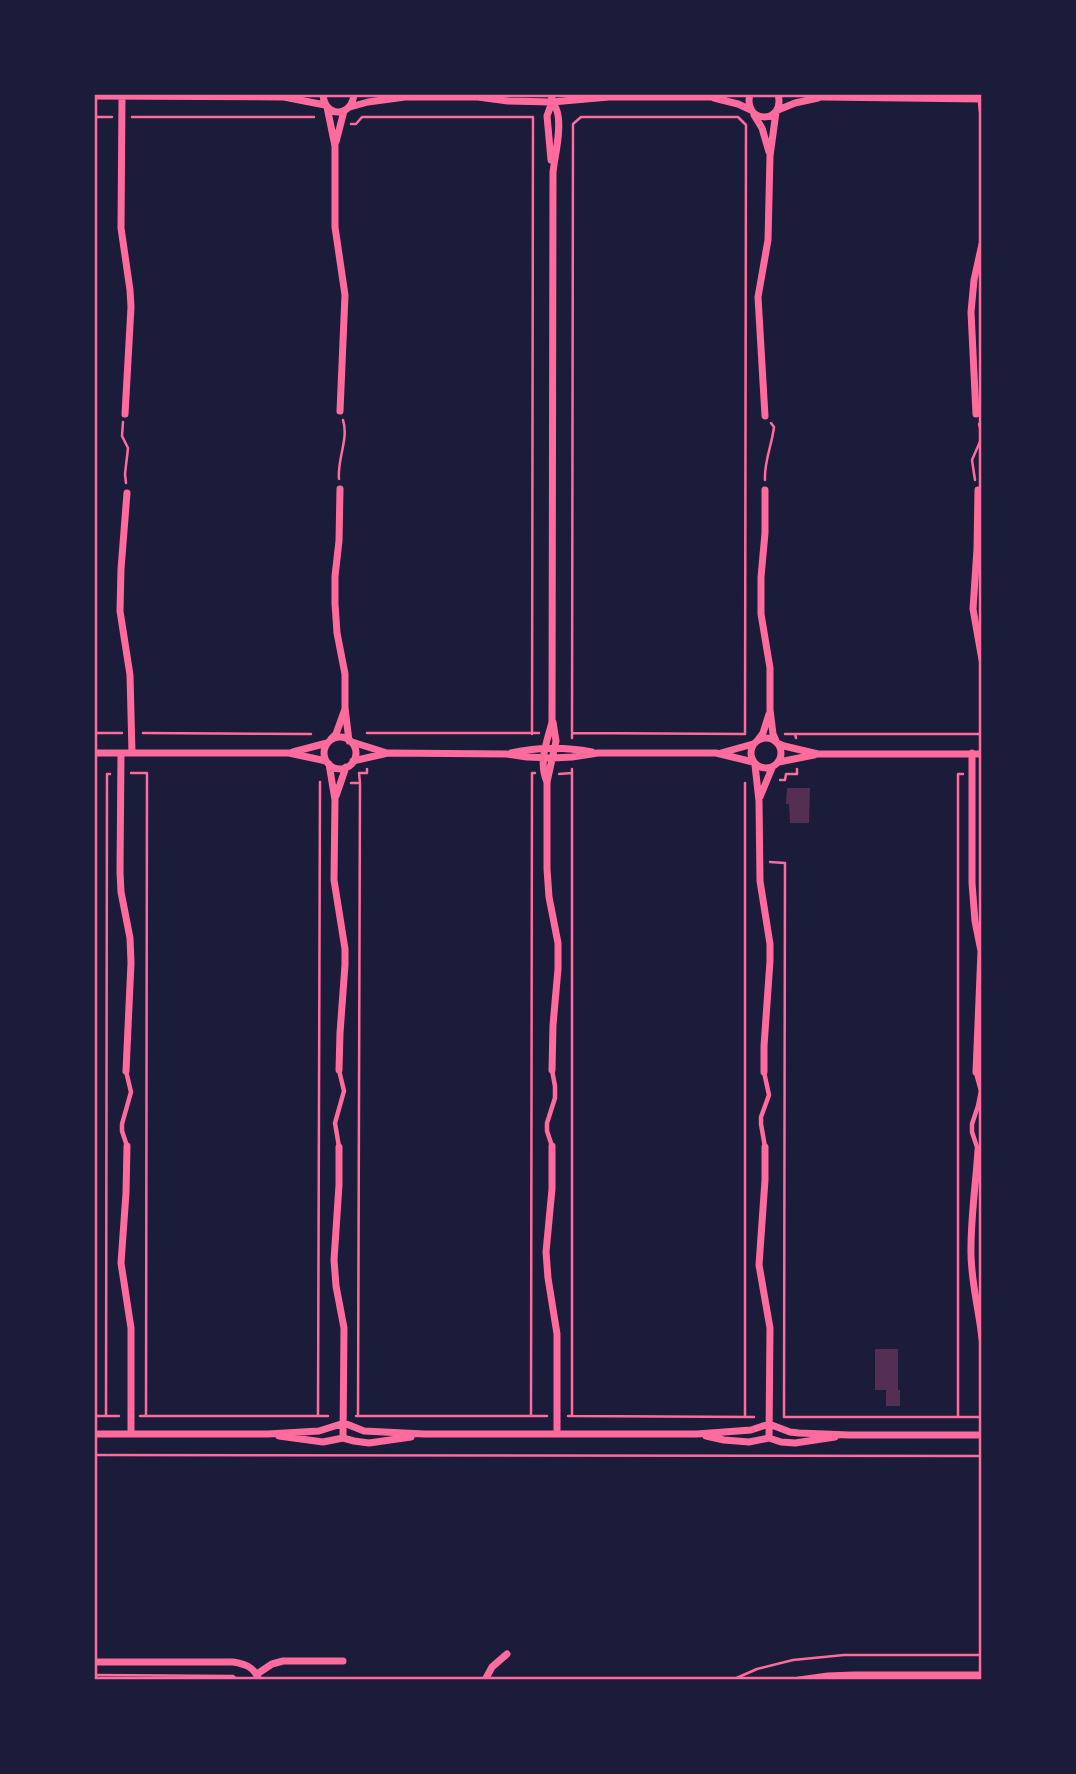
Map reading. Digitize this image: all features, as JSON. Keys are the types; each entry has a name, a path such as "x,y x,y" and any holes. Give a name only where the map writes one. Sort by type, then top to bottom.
{"street":[{"path":"284,97 295,94"},
{"path":"323,94 335,146 335,227 345,282 340,411"},
{"path":"335,146 354,94"},
{"path":"392,94 405,97"},
{"path":"478,97 492,94"},
{"path":"590,94 609,97"},
{"path":"94,96 284,97 326,106 335,112 368,102 405,97 478,97 508,101 551,98 710,97 725,94"},
{"path":"750,94 748,102 762,128 770,156"},
{"path":"765,416 758,297 770,223 770,156 780,102 778,94"},
{"path":"809,94 822,97 981,98 982,110"},
{"path":"122,96 121,228 131,307 125,414"},
{"path":"710,97 738,104 757,116 767,117 795,103 822,97"},
{"path":"551,98 547,116 553,172 552,733 555,748 547,782 548,882 558,955 552,1070"},
{"path":"976,414 971,312 974,280 982,244"},
{"path":"340,489 335,596 337,633 345,674 345,708 350,741 355,753 353,761"},
{"path":"978,489 973,609 982,660"},
{"path":"765,491 761,614 770,668 770,710 781,750 779,762"},
{"path":"127,494 120,611 130,676 132,753"},
{"path":"339,1070 345,965 343,931 334,880 335,800 324,750 338,727 345,708"},
{"path":"764,1072 771,961 762,894 759,801 751,751 763,733 770,710"},
{"path":"547,782 543,774 543,757 552,733"},
{"path":"289,753 340,737 388,753 506,754 553,758 598,753 716,754 744,759 763,769 772,768"},
{"path":"716,754 767,738 776,739 784,746 818,754"},
{"path":"506,754 545,748 572,748 598,753"},
{"path":"94,753 289,753 337,768 346,767"},
{"path":"121,753 120,872 131,963 126,1071"},
{"path":"335,800 346,767 353,761 388,753"},
{"path":"972,753 972,883 981,951 976,1072"},
{"path":"759,801 765,781 779,762 818,754 982,754"},
{"path":"127,1146 121,1263 131,1328 131,1434"},
{"path":"552,1146 552,1189 546,1252 558,1334 557,1434"},
{"path":"339,1147 334,1260 344,1328 343,1438"},
{"path":"765,1147 759,1265 770,1328 769,1438"},
{"path":"978,1150 971,1247 972,1286 982,1339"},
{"path":"94,1434 268,1434 320,1430 344,1423 364,1431 424,1434 697,1434 751,1430 769,1424 790,1432 982,1435"},
{"path":"268,1434 323,1442 343,1438 360,1443 424,1434"},
{"path":"697,1434 738,1442 769,1438 795,1443 849,1435"},
{"path":"485,1679 492,1667 506,1654"},
{"path":"94,1662 233,1662 248,1665 258,1677 272,1664 283,1661 343,1661"},
{"path":"799,1679 854,1675 982,1675"}],"lane":[{"path":"339,1070 344,1091 335,1123 339,1147"},
{"path":"552,1070 555,1098 547,1123 552,1146"},
{"path":"126,1071 131,1092 123,1115 122,1131 127,1146"},
{"path":"764,1072 769,1095 761,1117 765,1147"},
{"path":"976,1072 981,1091 972,1132 978,1150"}],"path":[{"path":"94,117 314,117"},
{"path":"369,117 533,117 532,734"},
{"path":"349,728 360,733 745,734 746,125 738,117 581,117 573,124 572,733"},
{"path":"340,411 345,429 339,473 340,489"},
{"path":"125,414 122,436 128,448 125,474 127,494"},
{"path":"765,416 774,427 772,444 764,465 765,491"},
{"path":"978,489 972,460 982,437"},
{"path":"94,733 311,734 321,733 326,727 338,727"},
{"path":"745,728 763,733"},
{"path":"367,733 367,748"},
{"path":"735,734 736,749"},
{"path":"795,734 796,749"},
{"path":"776,739 795,734 982,734"},
{"path":"312,758 311,768 320,774 320,782"},
{"path":"360,783 359,773 367,773 367,759"},
{"path":"765,781 785,780 786,774 797,774 796,759"},
{"path":"958,1417 958,774 972,774"},
{"path":"744,1417 745,780 756,780"},
{"path":"760,862 785,863 784,1417"},
{"path":"94,1416 106,1416"},
{"path":"358,1416 531,1416"},
{"path":"94,1455 982,1456"},
{"path":"732,1679 757,1669 793,1660 844,1655 982,1655"},
{"path":"94,1675 233,1676 238,1679"}],"building":[{"path":"787,788 810,788 809,823 790,823 789,804 786,804"},
{"path":"875,1349 898,1349 900,1406 886,1406 886,1390 875,1390"}]}
